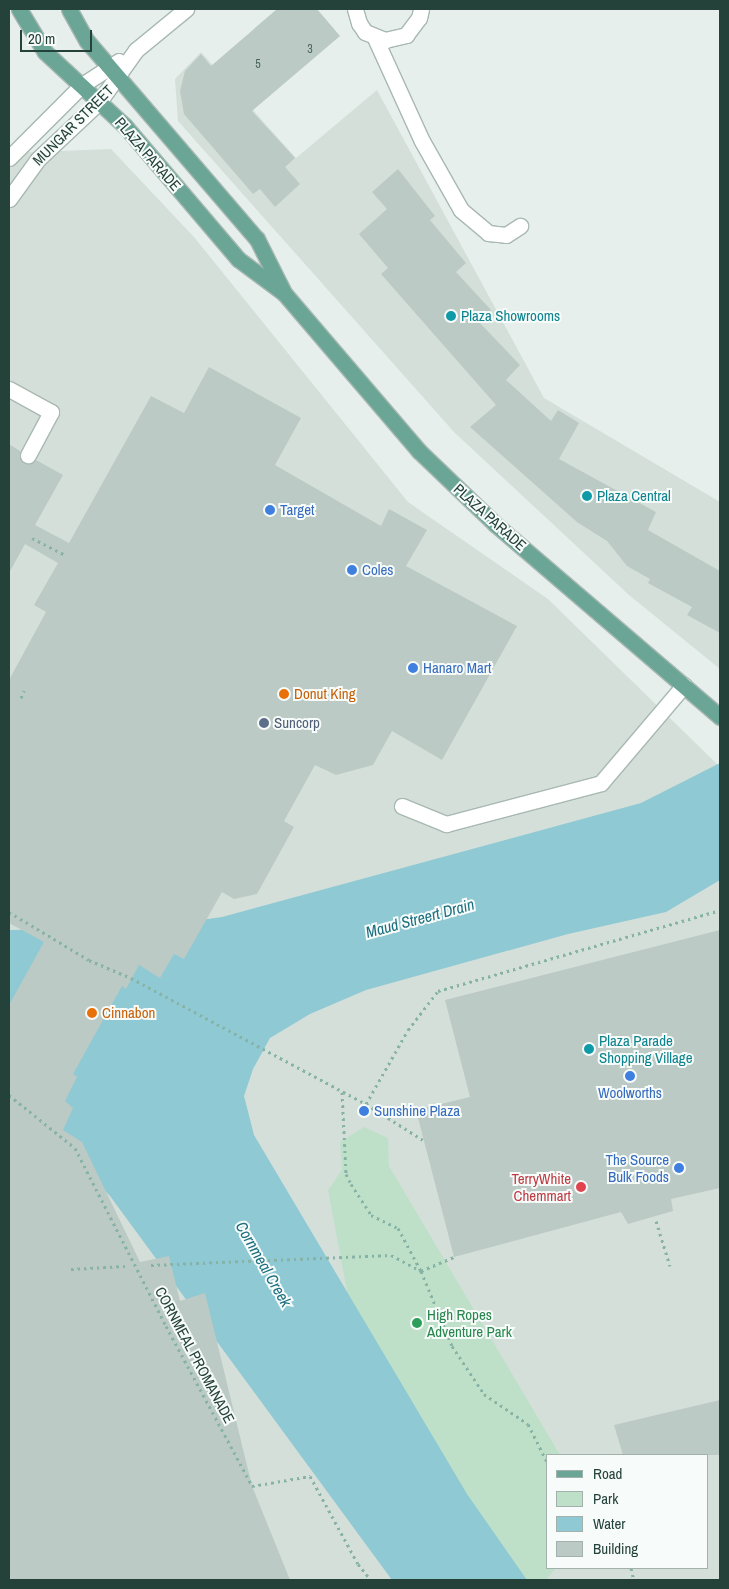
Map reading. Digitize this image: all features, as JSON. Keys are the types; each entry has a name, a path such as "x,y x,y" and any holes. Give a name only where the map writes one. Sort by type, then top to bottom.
{"main road":[{"name":"PLAZA PARADE","path":"19,9 45,52 125,126 238,259 284,293 419,451 459,490 720,717"},
{"name":"PLAZA PARADE","path":"69,9 87,41 257,239 284,293"}],"street":[{"name":"MUNGAR STREET","path":"11,156 82,85 108,65 132,55 186,9"},
{"path":"355,9 359,23 375,38 422,141 462,210 475,225 488,233 506,234 520,226"},
{"path":"375,38 396,39 406,35 420,18 421,9"},
{"name":"MUNGAR STREET","path":"9,199 29,169 99,102 119,77 132,55"},
{"path":"9,388 51,412 28,455"},
{"path":"402,806 446,824 600,782 684,685"}],"path":[{"path":"32,538 65,555"},
{"path":"21,698 24,691"},
{"path":"366,1104 408,1030 438,991 720,910"},
{"path":"9,912 89,960 131,978 366,1104 423,1140"},
{"path":"342,1091 346,1174 371,1216 398,1228 421,1271 452,1346 484,1394 528,1424 546,1460"},
{"name":"CORNMEAL PROMANADE","path":"9,1095 75,1148 166,1326 252,1486 310,1476 358,1564 371,1580"},
{"path":"656,1221 670,1266"},
{"path":"151,1265 391,1256 421,1271 454,1258"},
{"path":"71,1269 125,1266"}],"shaded area":[{"path":"201,52 296,158 377,90 544,398 720,502 720,669 629,595 454,432 178,121 175,79"},
{"name":"Sunshine Plaza","path":"111,149 194,237 408,502 548,599 720,767 720,1580 9,1580 9,153"}],"green space":[{"name":"High Ropes Adventure Park","path":"364,1127 388,1138 389,1166 559,1454 546,1454 546,1569 555,1569 546,1580 401,1580 328,1190 342,1170 340,1142"}],"water":[{"path":"720,763 720,880 666,912 568,934 366,990 310,1014 270,1038 253,1069 244,1096 254,1135 467,1494 527,1580 392,1580 110,1196 9,1089 9,930 143,928 222,917 641,803"}],"building":[{"path":"277,9 317,9 340,36 252,111 295,158 285,167 300,184 275,207 260,189 253,194 184,114 180,91 185,71 201,54 211,66"},
{"path":"398,169 435,216 430,220 466,263 456,272 491,310 479,322 520,365 506,380 551,421 558,410 579,423 559,459 656,512 648,530 720,571 720,633 687,615 692,607 648,583 650,579 627,566 607,541 577,522 470,427 496,405 381,274 388,268 359,234 387,209 372,192"},
{"path":"209,367 301,418 275,465 381,526 389,509 427,530 406,566 517,626 442,760 392,731 373,765 336,775 315,765 284,821 294,827 257,894 234,899 222,892 184,959 174,954 160,978 139,965 126,989 122,986 73,1074 77,1077 65,1101 73,1108 63,1130 82,1142 140,1262 169,1256 180,1301 205,1293 252,1486 290,1580 9,1580 9,1005 44,942 9,923 9,680 46,612 34,605 58,563 25,544 9,573 9,444 20,451 23,463 29,464 36,460 63,475 35,525 69,543 151,396 184,413"},
{"name":"Plaza Parade Shopping Village","path":"720,930 720,1188 671,1199 673,1211 628,1224 621,1212 454,1257 416,1110 470,1097 445,1000"},
{"path":"720,1400 720,1455 623,1454 614,1425"}],"place":[{"name":"Plaza Showrooms","path":"451,316"},
{"name":"Plaza Central","path":"587,496"},
{"name":"Target","path":"270,510"},
{"name":"Coles","path":"352,570"},
{"name":"Hanaro Mart","path":"413,668"},
{"name":"Donut King","path":"284,694"},
{"name":"Suncorp","path":"264,723"},
{"name":"Cinnabon","path":"92,1013"},
{"name":"Plaza Parade Shopping Village","path":"589,1049"},
{"name":"Woolworths","path":"630,1076"},
{"name":"Sunshine Plaza","path":"364,1111"},
{"name":"The Source Bulk Foods","path":"679,1168"},
{"name":"TerryWhite Chemmart","path":"581,1187"},
{"name":"High Ropes Adventure Park","path":"417,1323"}],"water label":[{"name":"Maud Streert Drain","path":"420,918"},
{"name":"Cornmeal Creek","path":"264,1264"}]}
